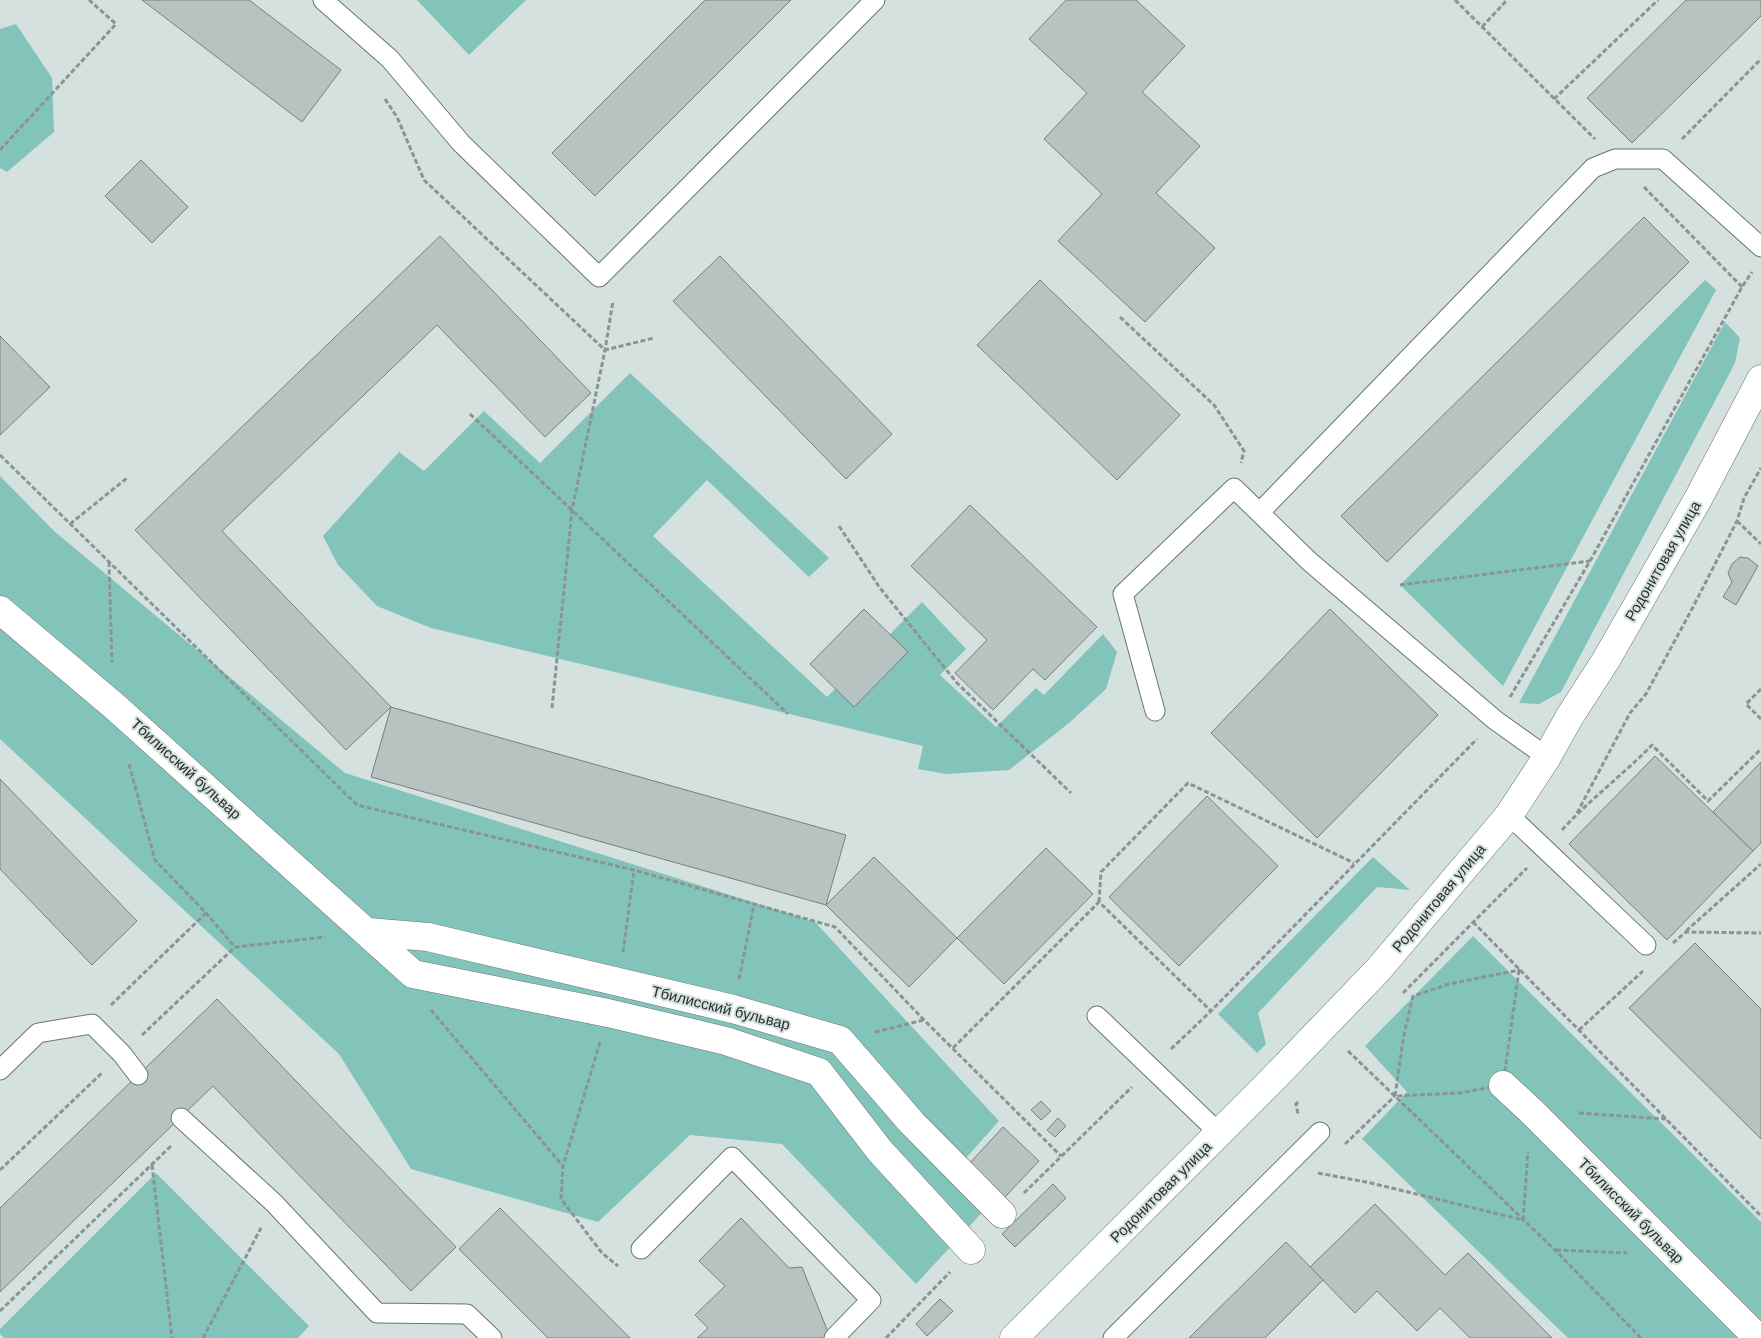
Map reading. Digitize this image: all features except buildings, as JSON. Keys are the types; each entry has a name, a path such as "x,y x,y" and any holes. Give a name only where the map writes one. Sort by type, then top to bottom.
{"street":[{"name":"Родонитовая улица","path":"1014,1338 1219,1133 1378,970 1509,815 1606,660 1698,499 1761,380"},
{"name":"Тбилисский бульвар","path":"0,610 113,705 413,974 608,1013 726,1041 820,1072 880,1151 971,1250"},
{"name":"Тбилисский бульвар","path":"368,932 428,937 733,1010 840,1040"},
{"path":"840,1040 912,1123 1002,1214"},
{"name":"Тбилисский бульвар","path":"1503,1085 1758,1338"}],"lane":[{"path":"323,0 390,59 461,143 599,277 875,0"},
{"path":"1260,512 1593,168 1615,159 1663,159 1761,247"},
{"path":"1155,711 1123,594 1234,488 1310,560 1495,720 1547,757"},
{"path":"1509,815 1646,945"},
{"path":"1097,1016 1219,1133"},
{"path":"0,1070 38,1033 92,1024 122,1054 138,1075"},
{"path":"186,1122 274,1203 377,1313 467,1314 492,1338"},
{"path":"1113,1338 1314,1138"},
{"path":"641,1249 732,1157 872,1300 834,1338"}],"path":[{"path":"0,150 116,24 89,0"},
{"path":"1455,0 1492,37"},
{"path":"1482,27 1507,0"},
{"path":"1554,99 1658,0"},
{"path":"1663,159 1761,59"},
{"path":"380,92 397,117 424,180 605,350"},
{"path":"1002,1214 1211,1011 1495,720 1520,682 1590,561 1742,286 1756,266"},
{"path":"552,708 572,510 605,350 614,296"},
{"path":"1120,317 1214,405 1244,451 1234,488"},
{"path":"605,350 654,338"},
{"path":"470,414 788,714"},
{"path":"0,455 357,805 634,870 835,927 924,1020 1061,1156"},
{"path":"1576,816 1630,713 1646,694 1738,521 1744,498 1761,468"},
{"path":"70,524 127,478"},
{"path":"1738,521 1761,544"},
{"path":"839,526 880,588 957,683 1071,793"},
{"path":"1400,585 1590,561"},
{"path":"1761,689 1746,704 1761,719"},
{"path":"1400,996 1546,849 1576,816 1652,745 1708,800 1761,749"},
{"path":"953,1048 1099,902 1101,872 1188,783 1354,863"},
{"path":"1686,932 1761,864"},
{"path":"1099,902 1211,1011"},
{"path":"733,1010 754,904"},
{"path":"92,1024 206,913"},
{"path":"1474,922 1761,1216"},
{"path":"1395,1096 1460,1093 1503,1085 1519,970"},
{"path":"1345,1145 1395,1096 1404,1034 1413,996 1449,984 1519,970"},
{"path":"413,974 416,992 564,1166 561,1198 602,1253 621,1268 641,1249"},
{"path":"840,1040 924,1020"},
{"path":"1341,1057 1354,1044"},
{"path":"1348,1051 1555,1250 1641,1338"},
{"path":"1302,1098 1296,1104 1314,1138"},
{"path":"1524,1220 1530,1110 1666,1119"},
{"path":"0,1311 152,1164 186,1122"},
{"path":"152,1164 172,1338"},
{"path":"1323,1165 1316,1172 1371,1183 1524,1220"},
{"path":"203,1338 274,1203"},
{"path":"886,1338 971,1250"},
{"path":"1555,1250 1675,1255"}],"green space":[{"path":"417,0 526,0 469,55"},
{"path":"16,24 52,78 54,132 7,172 0,168 0,29"},
{"path":"1705,280 1716,290 1503,686 1400,585"},
{"path":"1725,322 1740,338 1735,363 1561,692 1539,704 1519,703"},
{"path":"630,373 829,558 809,577 707,480 653,536 827,697 922,602 966,649 940,675 996,727 1036,688 1044,695 1103,634 1117,652 1106,689 1069,723 1009,770 946,774 918,769 923,746 431,628 377,606 338,565 323,536 399,452 424,471 484,411 540,463"},
{"path":"0,476 54,531 345,773 815,922 999,1121 965,1159 1000,1193 916,1284 782,1144 690,1135 598,1222 411,1169 339,1054 0,739"},
{"path":"1373,857 1410,890 1377,887 1258,1013 1266,1044 1257,1053 1218,1014"},
{"path":"1473,936 1761,1222 1761,1338 1568,1338 1362,1139 1407,1092 1365,1046"},
{"path":"156,1173 309,1326 298,1338 4,1338 0,1334 0,1329"}]}
